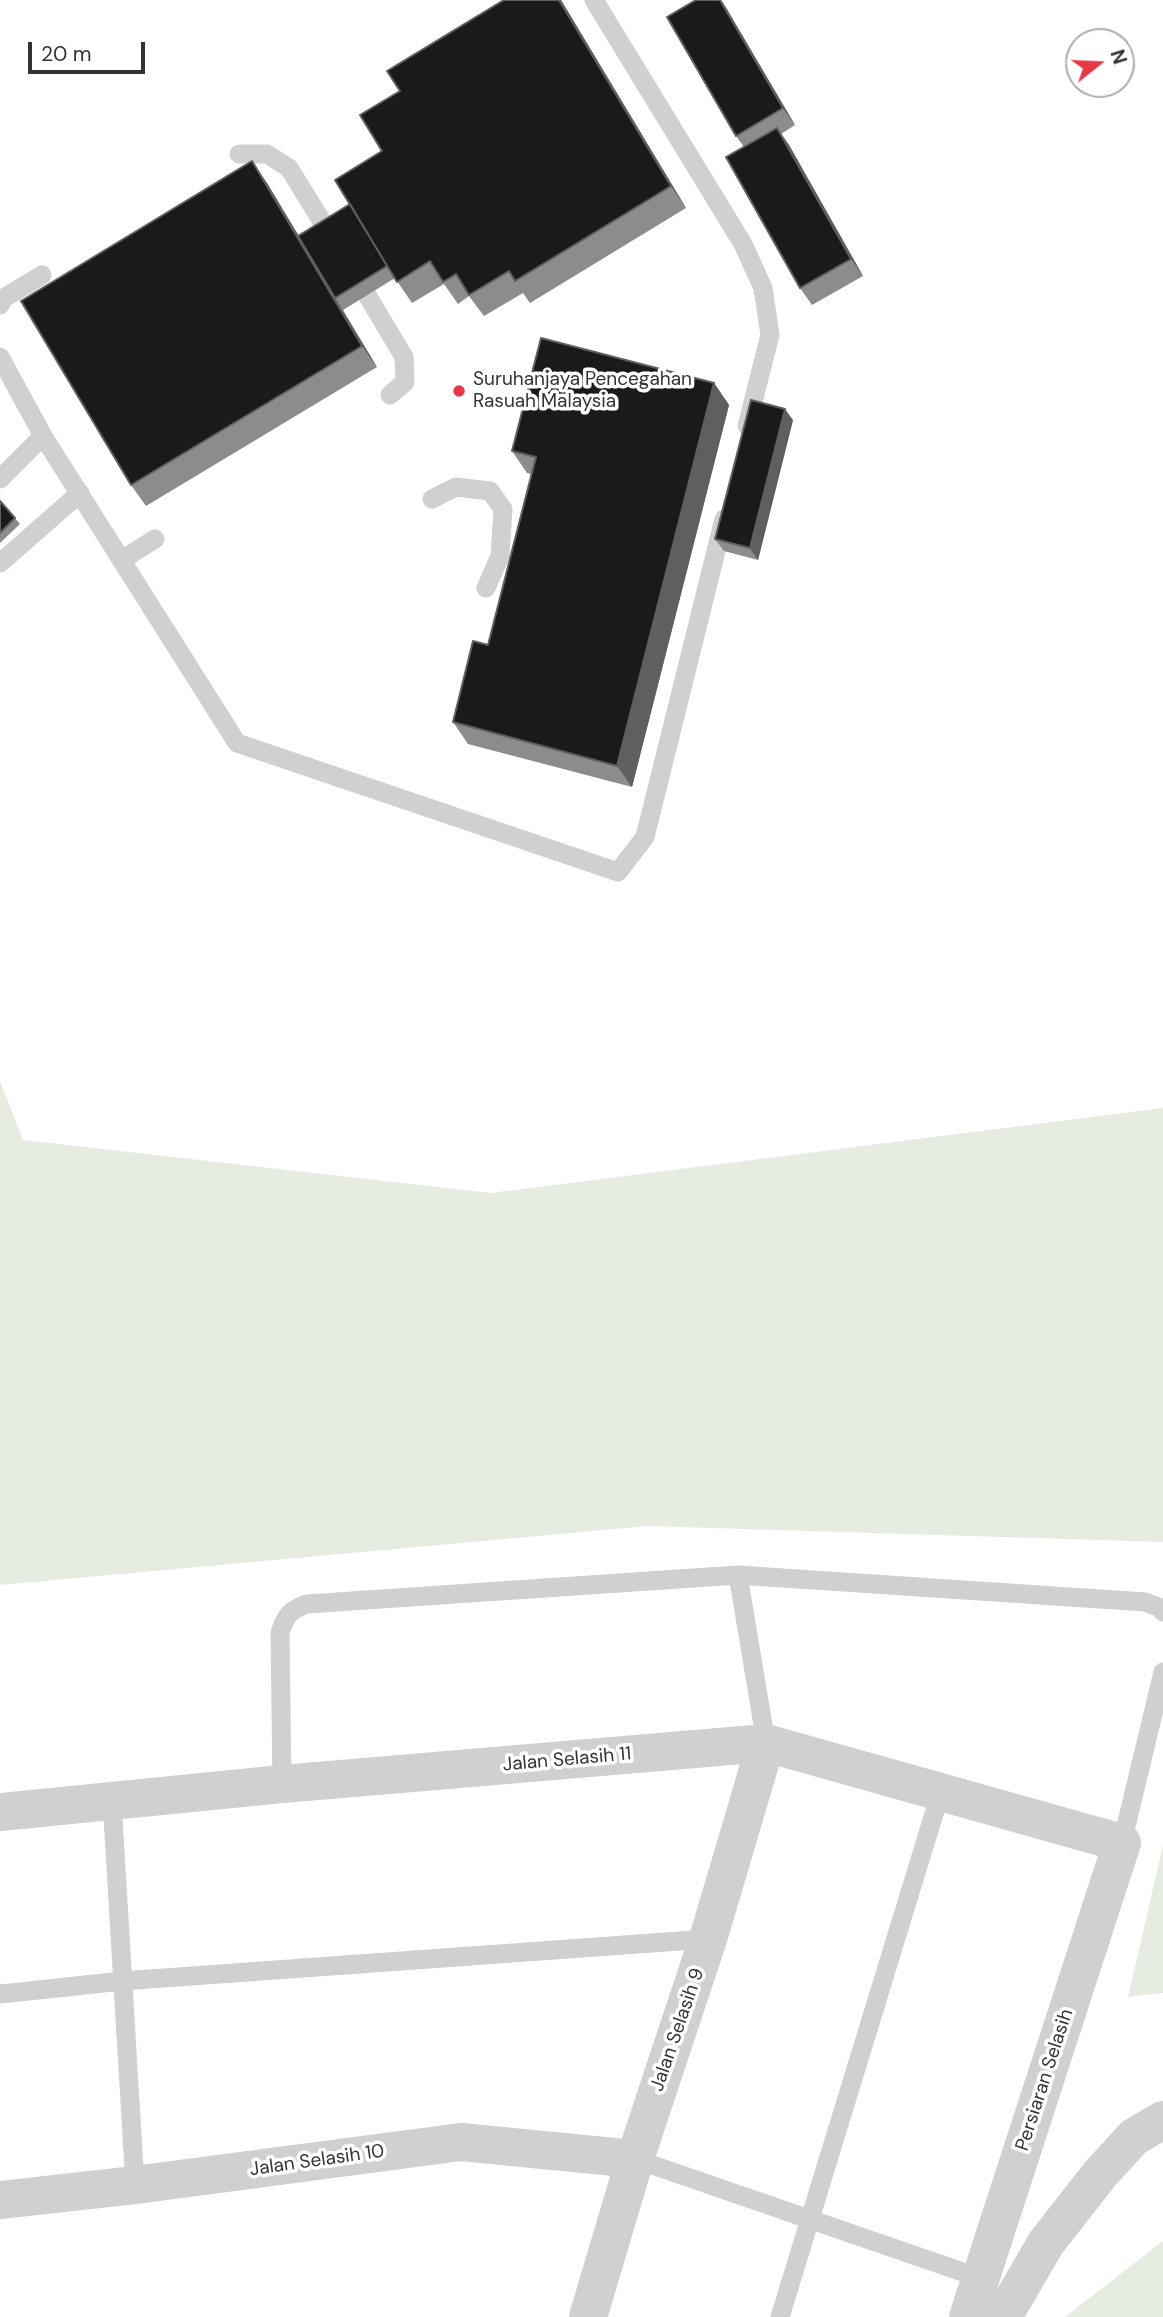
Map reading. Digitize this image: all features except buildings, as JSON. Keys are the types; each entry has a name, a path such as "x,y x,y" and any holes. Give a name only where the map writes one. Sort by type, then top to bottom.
{"street":[{"name":"Jalan Selasih 11","path":"0,1812 282,1784 766,1743 1122,1843"},
{"name":"Jalan Selasih 9","path":"588,2317 635,2159 708,1938 766,1743"},
{"name":"Persiaran Selasih","path":"968,2317 1122,1843"},
{"path":"1003,2317 1046,2243 1100,2174 1134,2137 1163,2120"},
{"name":"Jalan Selasih 10","path":"0,2200 461,2142 635,2159"}],"lane":[{"path":"594,0 743,244 763,288 770,335 744,440"},
{"path":"239,154 267,154 289,168 329,233"},
{"path":"0,305 4,298 42,275"},
{"path":"367,295 404,357 405,382 390,395"},
{"path":"0,357 43,436 237,743 618,872 645,837 727,507"},
{"path":"0,479 43,436"},
{"path":"432,499 456,487 491,491 503,509 499,556 486,588"},
{"path":"0,563 80,493"},
{"path":"122,559 155,539"},
{"path":"282,1784 281,1633 284,1619 293,1608 307,1604 738,1575 1145,1602 1161,1608 1163,1612"},
{"path":"738,1575 766,1743"},
{"path":"1122,1843 1163,1672"},
{"path":"780,2317 941,1791"},
{"path":"112,1801 135,2185"},
{"path":"0,1994 122,1981 708,1938"},
{"path":"635,2159 980,2278"}],"shaded area":[{"path":"0,1081 23,1140 491,1193 1163,1108 1163,1542 648,1526 0,1585"},
{"path":"1163,1845 1163,1993 1128,1997"},
{"path":"1163,2241 1163,2317 1065,2317"}],"place":[{"name":"Suruhanjaya Pencegahan Rasuah Malaysia","path":"459,391"}]}
